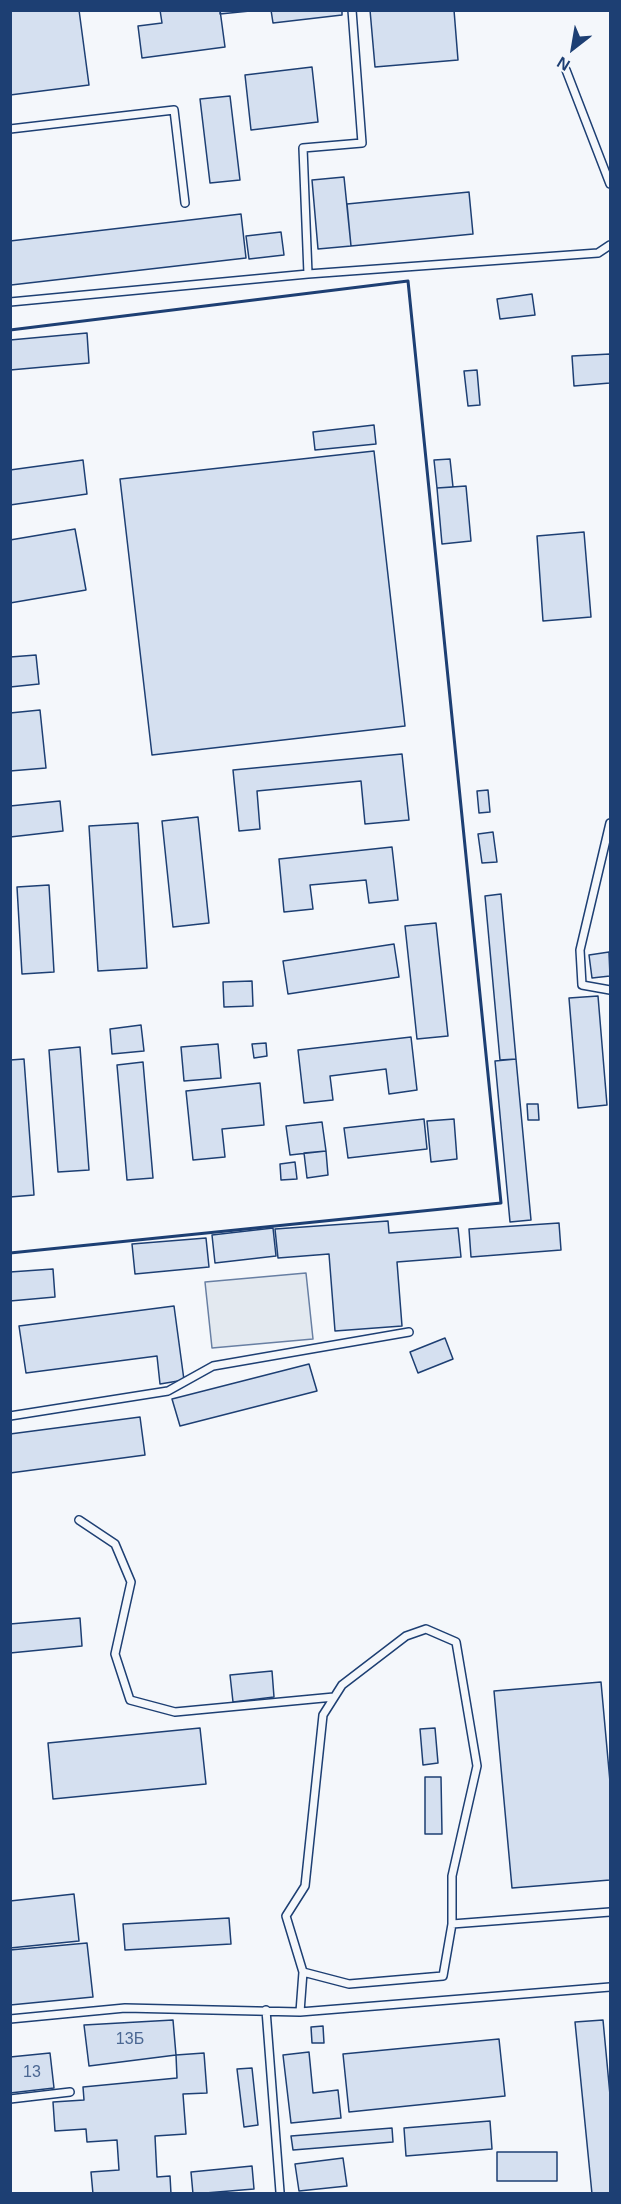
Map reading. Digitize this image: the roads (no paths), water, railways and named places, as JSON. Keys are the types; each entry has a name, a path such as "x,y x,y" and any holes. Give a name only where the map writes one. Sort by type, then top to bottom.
{"lane":[{"path":"308,274 303,148 362,143 352,10"},
{"path":"566,70 610,184"},
{"path":"10,129 174,110 185,203"},
{"path":"10,302 308,274 598,253 610,245"},
{"path":"610,823 580,950 582,985 610,990"},
{"path":"10,1416 168,1391 213,1366 409,1332"},
{"path":"79,1520 115,1544 131,1582 115,1654 130,1700 175,1712 334,1698"},
{"path":"300,2012 303,1972 286,1916 305,1886 323,1715 342,1685 406,1636 426,1629 456,1642 477,1766 452,1876 452,1924 443,1976 349,1984 303,1972"},
{"path":"452,1924 610,1912"},
{"path":"10,2019 125,2008 300,2012 610,1987"},
{"path":"266,2010 280,2192"},
{"path":"10,2099 70,2092"}]}
